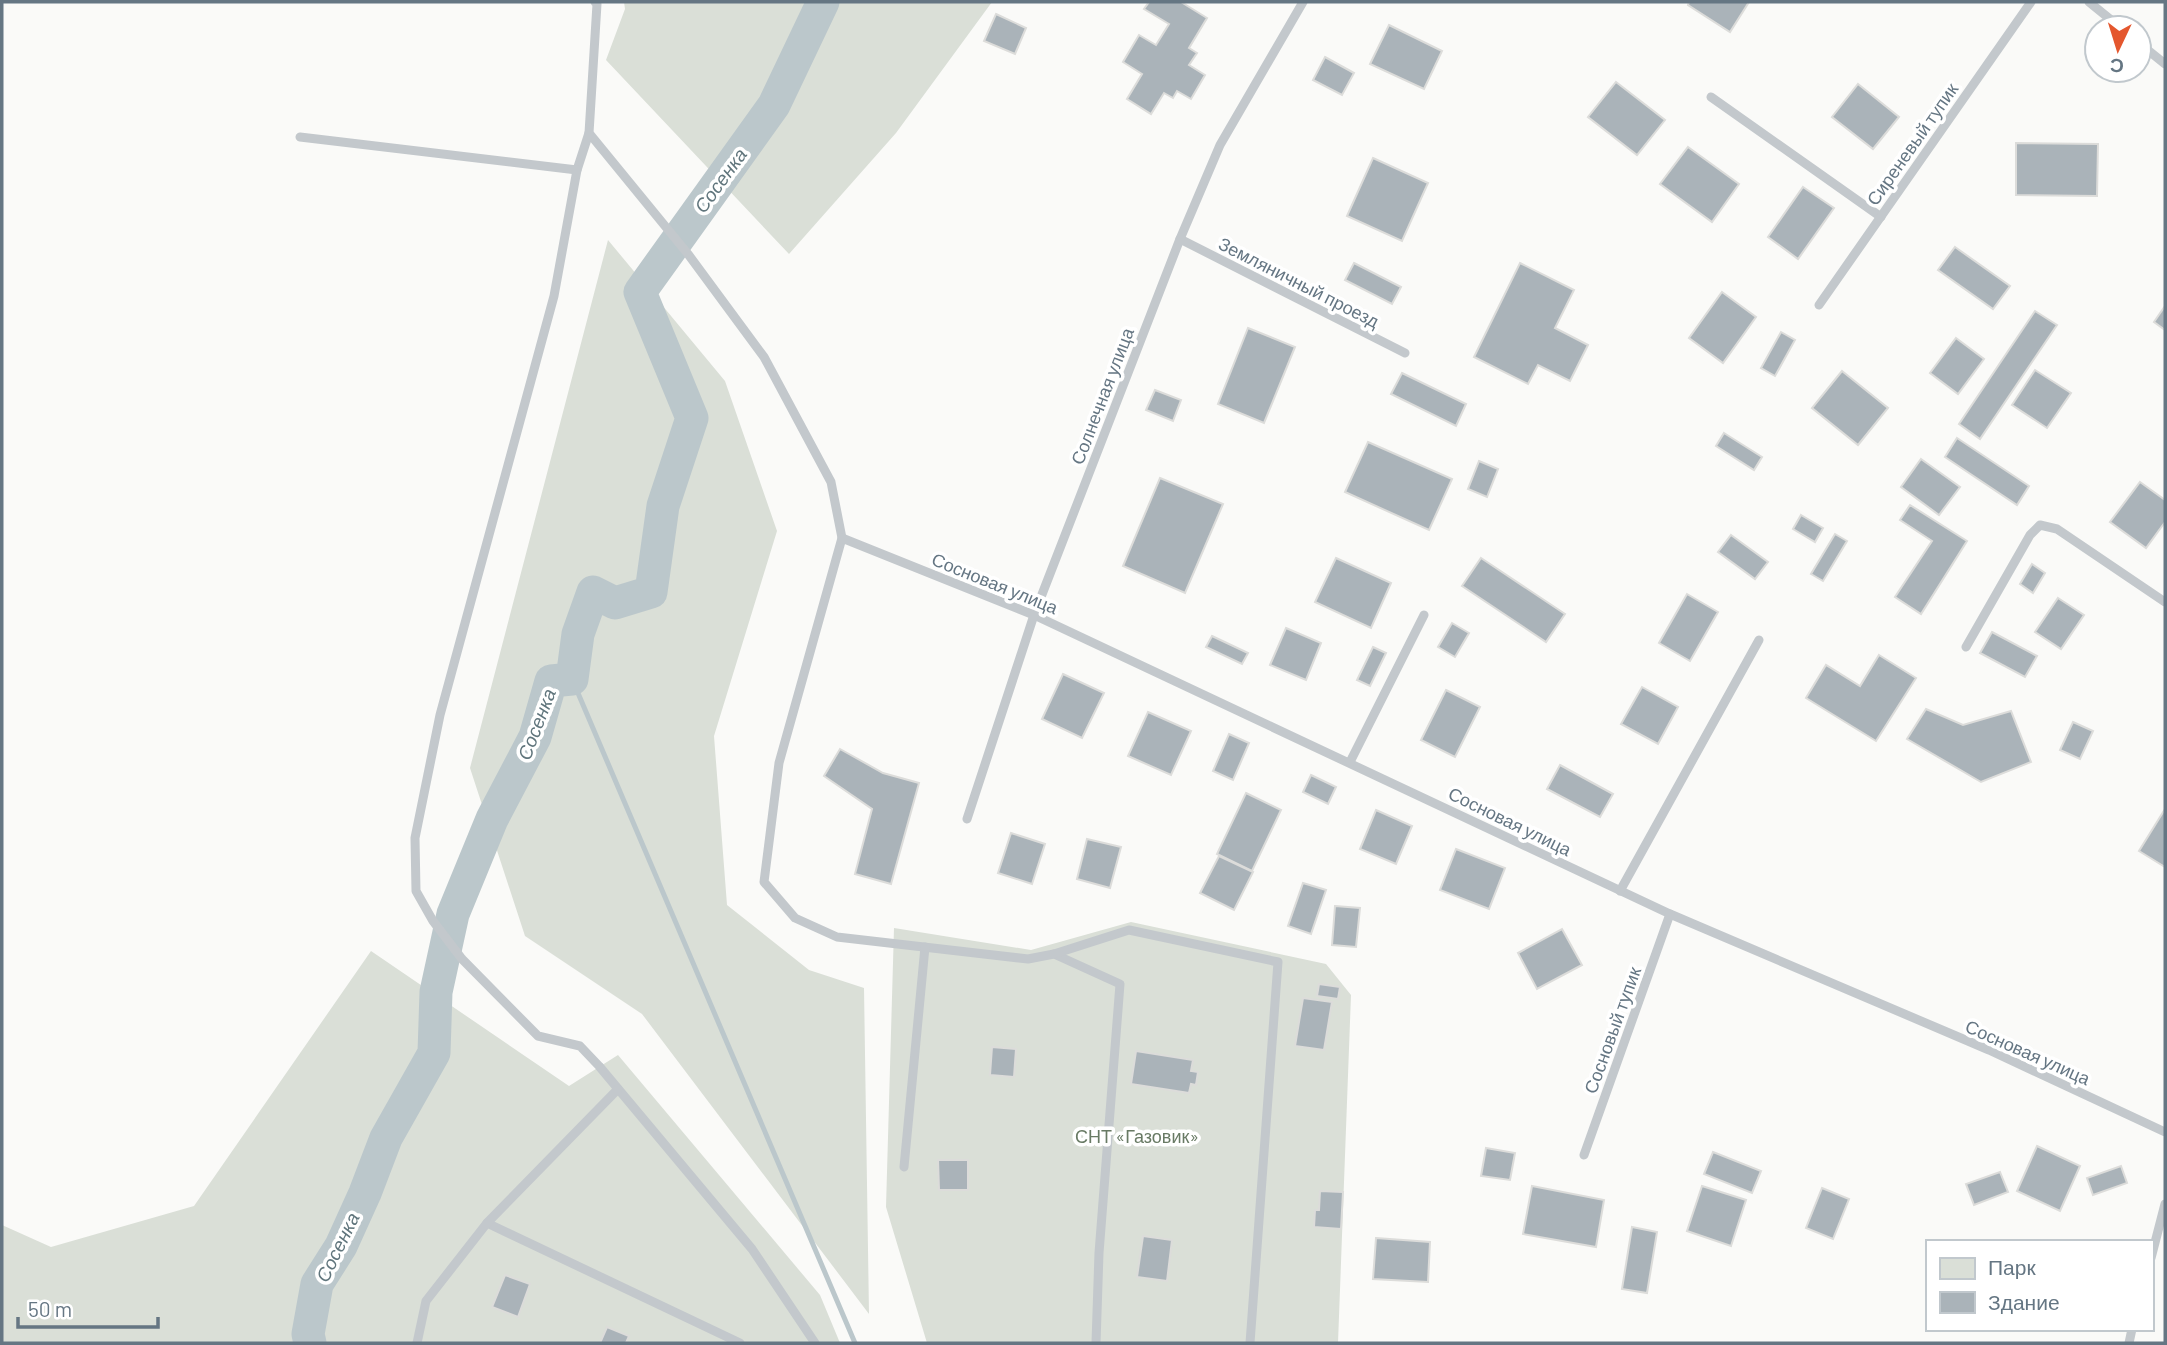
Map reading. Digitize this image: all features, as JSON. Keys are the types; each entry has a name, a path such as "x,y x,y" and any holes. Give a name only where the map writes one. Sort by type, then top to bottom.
{"lane":[{"path":"595,2 589,133 577,170 554,296 440,715 415,838 416,891 433,921 462,959 538,1036 580,1046 752,1249 815,1343"},
{"name":"Солнечная улица","path":"967,819 1034,615 1180,239 1220,145 1303,2"},
{"name":"Сиреневый тупик","path":"1819,305 2031,2"},
{"path":"2088,2 2103,14"},
{"path":"1711,97 1881,216"},
{"path":"589,133 688,254 764,357 831,482 842,538 779,762 764,881 795,918 837,937 1028,959 1054,954 1129,930 1278,962 1250,1343"},
{"path":"300,138 577,170"},
{"name":"Земляничный проезд","path":"1180,239 1405,353"},
{"path":"1966,647 2030,535 2040,526 2057,529 2165,602"},
{"name":"Сосновая улица","path":"842,538 1034,615 1670,914 1990,1050 2165,1132"},
{"path":"1350,762 1424,615"},
{"path":"1620,891 1759,640"},
{"name":"Сосновый тупик","path":"1584,1156 1670,914"},
{"path":"904,1167 925,947"},
{"path":"1054,954 1120,984 1099,1253 1096,1343"},
{"path":"417,1343 426,1301 487,1223 618,1090"},
{"path":"2153,1250 2165,1204"},
{"path":"487,1223 740,1343"}],"green space":[{"path":"624,2 992,2 896,133 789,254 606,60 625,9"},
{"path":"608,240 725,381 777,531 714,736 727,905 809,970 864,988 869,1314 642,1014 525,936 470,768"},
{"name":"СНТ «Газовик»","path":"1131,922 1326,964 1351,995 1338,1343 927,1343 886,1207 894,928 1031,950"},
{"path":"371,951 569,1086 618,1055 820,1295 840,1343 2,1343 2,1225 51,1247 194,1206"}],"building":[{"path":"1149,2 1181,2 1207,18 1189,48 1197,53 1189,65 1205,75 1191,99 1177,91 1173,98 1164,93 1151,114 1127,99 1142,74 1123,62 1139,35 1156,45 1169,24 1144,9"},
{"path":"1689,2 1749,2 1730,32 1688,5"},
{"path":"996,14 1026,28 1015,54 984,41"},
{"path":"1389,25 1442,51 1424,89 1370,64"},
{"path":"1325,57 1354,73 1342,95 1313,80"},
{"path":"1616,82 1665,120 1637,155 1588,117"},
{"path":"1858,84 1899,117 1873,149 1832,117"},
{"path":"2016,143 2098,144 2097,196 2016,195"},
{"path":"1688,147 1739,184 1712,222 1660,184"},
{"path":"1373,158 1428,183 1402,241 1347,216"},
{"path":"1803,187 1834,208 1798,259 1768,237"},
{"path":"1955,247 2010,286 1993,309 1938,270"},
{"path":"1354,263 1401,287 1392,304 1345,280"},
{"path":"1520,263 1574,290 1555,328 1588,345 1570,381 1538,365 1528,384 1474,357"},
{"path":"1722,292 1756,317 1723,363 1689,338"},
{"path":"2165,306 2165,330 2154,322"},
{"path":"2035,311 2057,325 1980,439 1959,424"},
{"path":"1248,328 1295,347 1264,423 1218,404"},
{"path":"1781,332 1795,340 1775,376 1761,368"},
{"path":"1956,338 1984,359 1958,394 1930,373"},
{"path":"2035,370 2071,393 2047,428 2012,405"},
{"path":"1842,371 1888,408 1858,445 1812,408"},
{"path":"1402,373 1466,404 1456,426 1391,394"},
{"path":"1155,390 1181,400 1173,421 1146,410"},
{"path":"1724,433 1762,457 1754,470 1716,446"},
{"path":"1957,438 2029,486 2017,505 1945,457"},
{"path":"1368,442 1452,479 1429,530 1345,492"},
{"path":"1921,459 1960,487 1939,515 1901,487"},
{"path":"1479,461 1498,469 1487,497 1468,489"},
{"path":"1160,478 1223,504 1185,593 1123,566"},
{"path":"2140,482 2165,500 2165,522 2146,548 2110,522"},
{"path":"1910,505 1967,541 1921,614 1895,597 1932,541 1900,520"},
{"path":"1801,515 1823,528 1815,542 1793,529"},
{"path":"1835,534 1847,541 1823,581 1811,574"},
{"path":"1731,535 1768,562 1755,579 1718,552"},
{"path":"1336,558 1391,583 1371,628 1315,602"},
{"path":"1481,558 1565,614 1546,642 1462,586"},
{"path":"2032,564 2045,573 2033,593 2020,584"},
{"path":"1687,594 1718,612 1690,661 1659,643"},
{"path":"2058,598 2084,615 2061,649 2035,632"},
{"path":"1452,623 1469,633 1455,657 1438,647"},
{"path":"1286,628 1321,643 1306,680 1270,665"},
{"path":"1992,632 2037,656 2025,677 1980,653"},
{"path":"1212,636 1248,653 1242,664 1206,647"},
{"path":"1373,647 1386,653 1370,686 1357,680"},
{"path":"1879,655 1916,678 1876,741 1806,698 1826,665 1860,686"},
{"path":"1063,674 1104,693 1082,738 1042,719"},
{"path":"1642,687 1678,707 1658,744 1621,724"},
{"path":"1446,690 1480,707 1455,757 1421,740"},
{"path":"1926,709 1963,725 2011,711 2031,762 1981,782 1907,739"},
{"path":"1148,712 1191,731 1171,775 1128,756"},
{"path":"2073,722 2093,731 2080,759 2060,750"},
{"path":"1229,734 1249,743 1233,780 1213,771"},
{"path":"840,749 883,773 919,783 891,884 855,874 872,809 824,776"},
{"path":"1560,765 1613,794 1600,817 1547,789"},
{"path":"1311,775 1336,787 1328,804 1303,792"},
{"path":"1246,793 1281,810 1252,871 1217,854"},
{"path":"2165,809 2165,867 2139,851"},
{"path":"1376,810 1412,826 1396,864 1360,849"},
{"path":"1011,833 1045,844 1032,884 998,873"},
{"path":"1087,839 1121,847 1110,888 1077,879"},
{"path":"1456,849 1505,868 1489,909 1440,890"},
{"path":"1219,856 1253,872 1234,910 1200,893"},
{"path":"1303,883 1326,890 1311,934 1288,926"},
{"path":"1335,906 1360,908 1356,947 1332,945"},
{"path":"1562,929 1582,965 1537,989 1518,953"},
{"path":"1319,984 1340,987 1338,999 1317,996"},
{"path":"1303,998 1332,1002 1324,1050 1295,1046"},
{"path":"992,1047 1016,1049 1014,1077 990,1075"},
{"path":"1136,1051 1193,1060 1191,1071 1198,1072 1196,1085 1191,1084 1189,1093 1131,1084"},
{"path":"2037,1146 2080,1166 2060,1211 2017,1191"},
{"path":"1486,1148 1515,1153 1510,1180 1481,1176"},
{"path":"1713,1152 1761,1171 1752,1193 1704,1174"},
{"path":"938,1160 968,1160 968,1190 939,1190"},
{"path":"2121,1166 2127,1183 2093,1195 2087,1178"},
{"path":"2000,1172 2008,1192 1974,1205 1966,1184"},
{"path":"1532,1186 1604,1200 1596,1247 1523,1234"},
{"path":"1702,1186 1746,1200 1731,1246 1687,1231"},
{"path":"1822,1188 1849,1199 1833,1239 1806,1228"},
{"path":"1320,1191 1343,1192 1341,1229 1314,1227 1315,1210 1319,1210"},
{"path":"1632,1227 1657,1232 1647,1293 1622,1289"},
{"path":"1143,1236 1172,1240 1167,1281 1137,1277"},
{"path":"1376,1238 1430,1242 1428,1282 1373,1279"},
{"path":"505,1275 530,1284 518,1317 492,1307"},
{"path":"607,1327 629,1336 626,1343 600,1343"}],"waterway":[{"name":"Сосенка","path":"310,1343 308,1334 317,1284 341,1246 386,1138 434,1053 436,992 453,914 492,819 535,737 551,681 572,679 578,634 593,592 615,603 651,592 663,506 692,418 640,292 774,105 823,2"},
{"path":"572,679 855,1343"}]}
